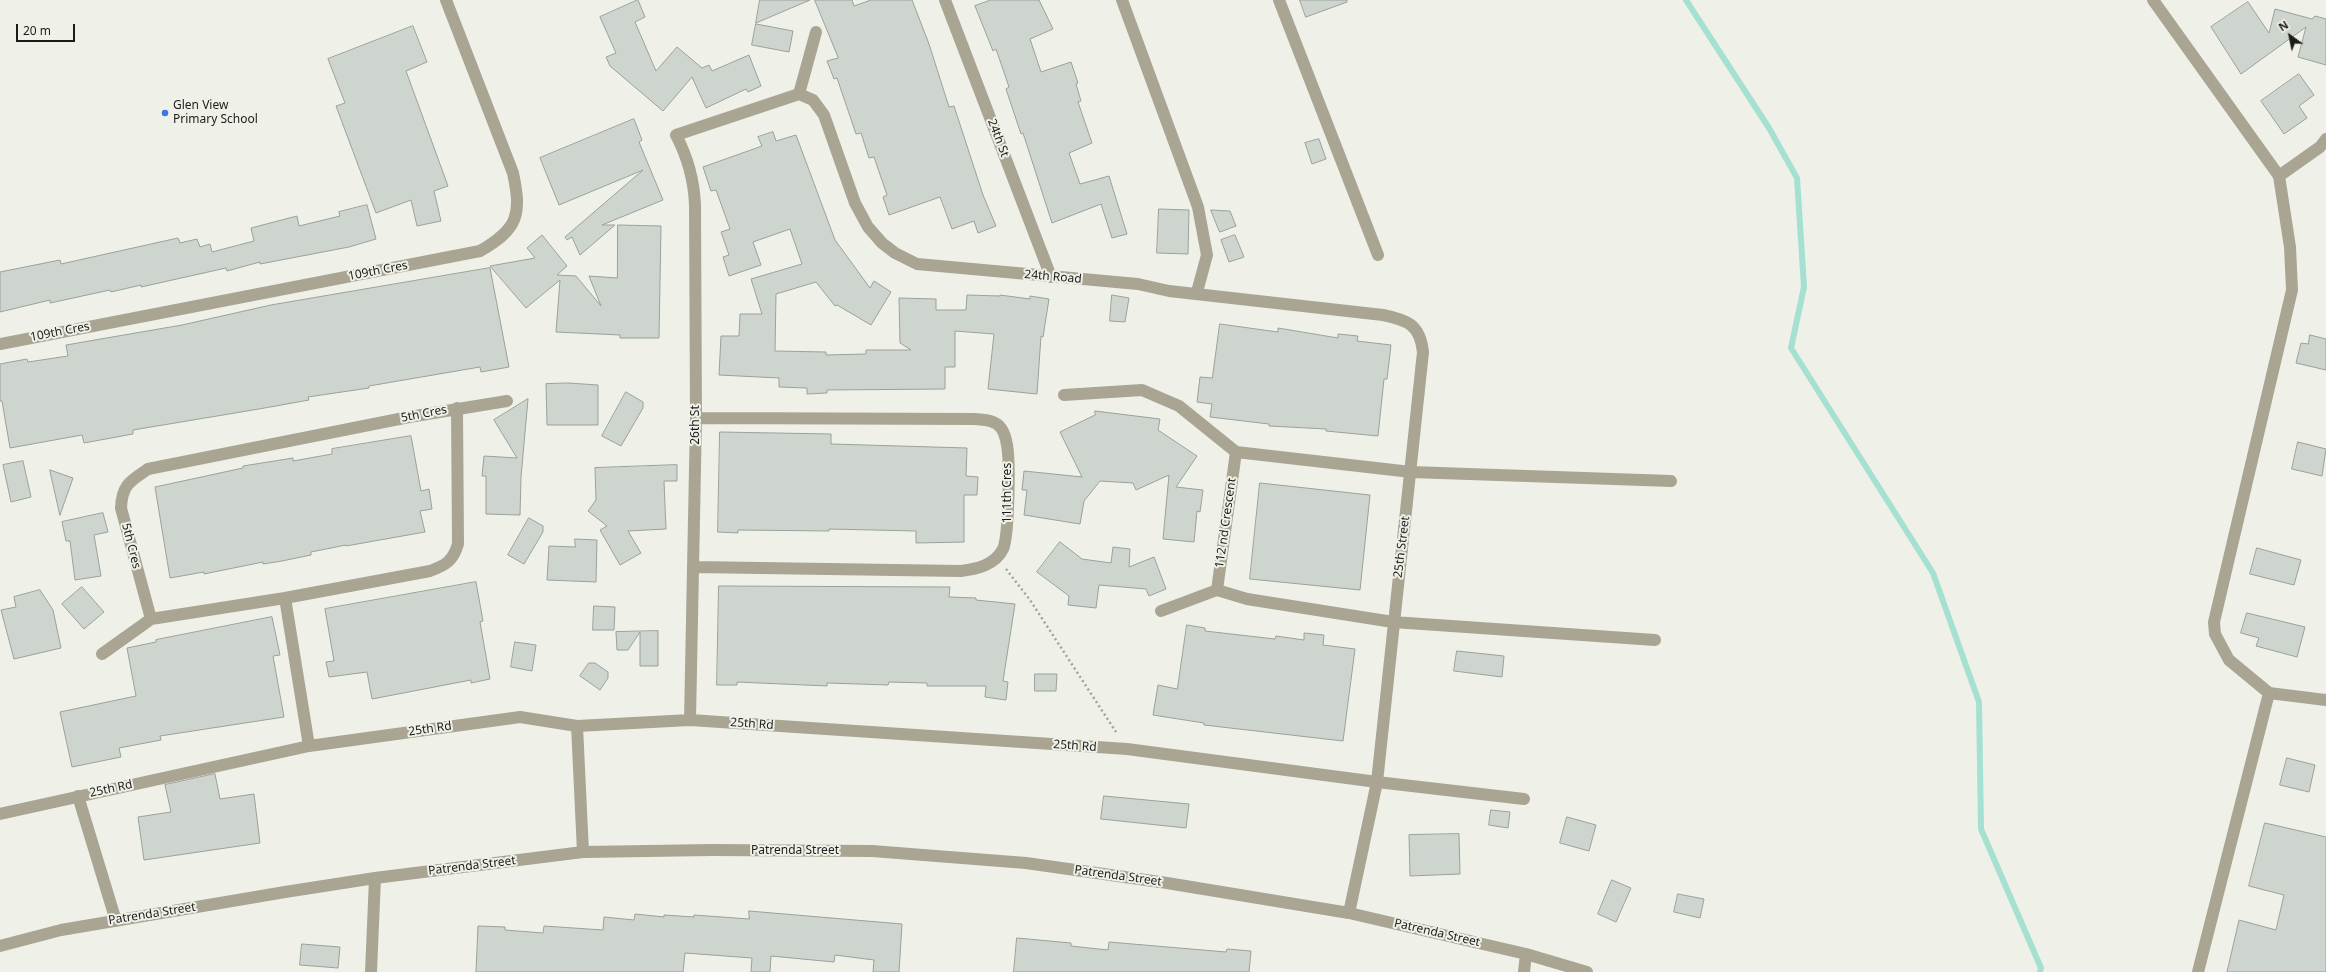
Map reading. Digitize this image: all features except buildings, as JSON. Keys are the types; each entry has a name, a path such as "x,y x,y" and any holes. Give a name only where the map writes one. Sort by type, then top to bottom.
{"street":[{"name":"109th Cres","path":"0,344 480,251 501,239 512,224 517,209 518,198 513,173 446,0"},
{"name":"24th St","path":"945,0 1050,277"},
{"path":"1122,0 1198,207 1207,255 1197,292"},
{"path":"1279,0 1378,255"},
{"path":"2153,0 2279,176 2291,252 2292,290 2214,622 2215,634 2229,660 2269,693 2326,700"},
{"path":"799,94 816,32"},
{"name":"24th Road","path":"799,94 813,100 824,115 855,204 868,227 882,244 895,253 917,264 1138,284 1169,290 1197,292 1404,320"},
{"name":"26th St","path":"690,720 696,418 694,182 686,156 676,134 799,94"},
{"path":"2279,176 2320,147 2326,139"},
{"name":"25th Street","path":"1377,782 1423,352 1419,335 1415,328 1404,320"},
{"path":"1064,395 1142,390 1180,406 1236,452 1410,472 1671,481"},
{"path":"457,408 507,400"},
{"name":"5th Cres","path":"457,408 458,544 454,557 446,566 430,571 285,598 151,619 121,508 121,496 128,482 158,466 457,408"},
{"name":"111th Cres","path":"696,418 975,419 992,421 1000,427 1008,445 1008,533 1003,549 997,557"},
{"name":"112 nd Crescent","path":"1217,590 1236,452"},
{"path":"694,567 962,571 976,569 997,557"},
{"path":"1161,611 1217,590 1248,600 1393,622 1655,640"},
{"path":"285,598 309,746"},
{"path":"102,654 151,619"},
{"path":"2198,972 2269,693"},
{"name":"25th Rd","path":"0,814 309,746 520,718 577,726 690,720 1127,750 1524,799"},
{"path":"577,726 583,852"},
{"path":"1349,913 1377,782"},
{"path":"78,796 116,921"},
{"name":"Patrenda Street","path":"0,946 61,930 375,878 583,852 712,850 872,851 1003,861 1167,883 1349,913 1526,954 1587,972"},
{"path":"371,972 375,878"},
{"path":"1524,972 1526,954"}],"path":[{"path":"997,557 1030,600 1127,750"}],"waterway":[{"path":"1686,0 1769,128 1797,178 1804,287 1791,348 1933,573 1979,702 1981,829 2041,968 2040,972"}],"place":[{"name":"Glen View Primary School","path":"165,113"}]}
